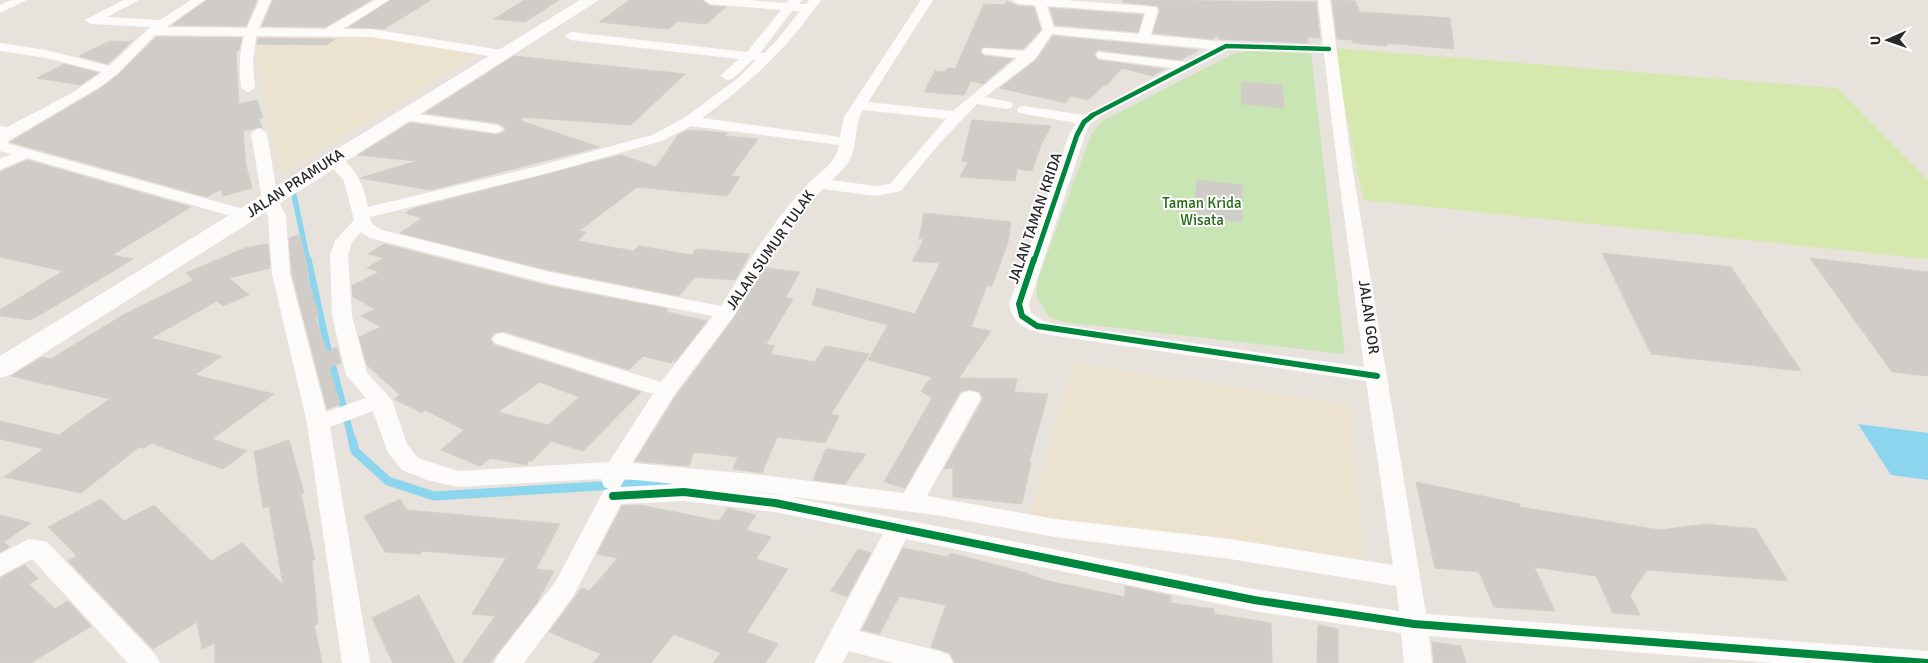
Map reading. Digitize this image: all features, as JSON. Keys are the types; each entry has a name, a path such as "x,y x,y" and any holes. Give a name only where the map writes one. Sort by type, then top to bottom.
{"main road":[{"name":"JALAN PRAMUKA","path":"0,369 245,216 275,216 333,159 592,0"}],"street":[{"path":"0,9 21,0"},
{"path":"116,0 131,1"},
{"path":"199,0 156,28 112,71 77,96 4,131 0,140 1,144 26,153 245,216"},
{"path":"248,88 244,58 250,32 265,0"},
{"path":"329,32 384,0"},
{"path":"710,0 801,5"},
{"name":"JALAN SUMUR TULAK","path":"508,663 565,588 613,483 666,391 726,313 755,266 818,183 840,163 845,153 850,117 927,0"},
{"path":"1018,0 1039,0 1152,10 1144,38"},
{"path":"1039,0 1049,30"},
{"name":"JALAN GOR","path":"1324,0 1344,165 1352,206 1406,577 1414,617 1418,663"},
{"path":"131,1 91,20 156,28 250,32 329,32 409,38 502,54"},
{"path":"801,5 759,56 742,82 689,121 657,138 624,148 361,212 344,241 339,254 342,316 356,375 378,402 396,447 410,464 435,474 458,478 613,483 762,483 911,502 1055,528 1230,549 1406,577"},
{"path":"1049,30 1226,46 1329,49"},
{"path":"818,183 875,191 895,188 920,156 975,98 998,78 1030,56 1049,30"},
{"path":"570,36 759,56"},
{"name":"JALAN TAMAN KRIDA","path":"1226,46 1096,113 1087,120 1077,135 1019,304 1022,316 1037,326 1056,330 1377,376"},
{"path":"0,47 46,54 112,71"},
{"path":"989,51 1030,56"},
{"path":"1103,55 1189,66"},
{"path":"727,76 759,56"},
{"path":"975,98 1006,105"},
{"path":"858,105 958,116"},
{"path":"1024,110 1087,120"},
{"path":"402,116 497,128"},
{"path":"689,121 847,142"},
{"path":"259,134 275,216 281,274 325,420 356,663"},
{"path":"0,165 26,153"},
{"path":"333,159 346,167 364,226 376,234 549,278 726,313"},
{"path":"502,340 666,391"},
{"path":"911,502 970,398"},
{"path":"325,420 378,402"},
{"path":"613,483 775,503 1254,600 1805,658 1928,663"},
{"path":"828,663 899,528"},
{"path":"0,566 29,549 38,549 146,663"},
{"path":"842,638 939,663"}],"shaded area":[{"path":"252,34 360,34 485,51 280,175"},
{"path":"1072,363 1350,404 1365,559 1029,520"}],"green space":[{"path":"1333,48 1837,88 1928,180 1928,259 1363,200"},
{"name":"Taman Krida Wisata","path":"1248,51 1311,53 1345,354 1064,322 1049,317 1036,296 1038,279 1091,135 1102,121 1233,54"}],"water":[{"path":"1858,424 1928,433 1928,480 1891,475"}],"building":[{"path":"207,0 257,0 246,26 172,25"},
{"path":"273,0 371,0 325,27 262,26"},
{"path":"391,0 431,0 384,29 349,27"},
{"path":"524,0 559,0 525,22 494,19"},
{"path":"630,0 702,0 710,6 726,7 706,24 678,21 668,29 599,22"},
{"path":"1123,0 1316,2 1320,38 1308,37 1308,43 1218,39 1218,35 1212,39 1153,33 1160,10 1158,6 1122,2"},
{"path":"1332,0 1355,1 1360,12 1450,18 1454,49 1386,43 1387,46 1353,43 1352,40 1337,39"},
{"path":"1007,1 1018,6 1034,7 1041,30 1023,49 982,47 980,52 984,56 1012,59 983,84 971,81 964,95 924,92 935,71 945,72 947,68 955,69 984,4 1005,5"},
{"path":"1050,8 1143,15 1138,32 1055,25"},
{"path":"1053,36 1199,50 1181,60 1098,50 1094,54 1098,60 1164,69 1152,76 1122,68 1107,85 1104,85 1088,100 1070,96 1066,103 1000,88 1036,60"},
{"path":"156,37 242,38 239,50 236,52 239,104 257,100 263,118 259,118 262,127 243,131 246,166 252,188 223,196 221,189 207,197 10,142 101,88 118,75"},
{"path":"258,38 335,39 326,45 257,44"},
{"path":"134,39 108,64 79,56 110,41 130,42"},
{"path":"514,56 685,74 631,125 522,117 521,121 599,147 430,190 360,178 417,161 358,155 410,123 497,135 505,131 505,127 497,123 425,113"},
{"path":"64,64 98,73 80,85 37,78"},
{"path":"1241,82 1282,85 1284,108 1242,104"},
{"path":"972,120 1051,126 1041,145 1032,171 1017,169 1015,181 960,177 968,162 962,161"},
{"path":"688,130 728,133 725,136 758,139 731,176 740,177 727,196 637,187 579,231 586,232 578,241 633,251 639,246 692,255 696,249 750,254 735,280 695,277 679,296 549,270 400,233 422,218 405,213 415,208 621,155 656,167 678,135"},
{"path":"27,160 191,207 112,255 133,259 50,309 30,320 0,316 0,310 63,271 0,257 0,172"},
{"path":"1197,180 1242,185 1242,222 1194,217"},
{"path":"924,213 1011,222 1008,242 992,286 987,285 971,327 991,331 959,378 1017,379 1014,392 1048,394 1029,462 1031,462 1022,504 953,497 953,468 944,469 983,399 980,392 970,389 960,392 905,488 884,482 932,398 921,391 932,377 868,360 888,325 812,305 817,288 915,314 940,263 912,261 924,239 919,239"},
{"path":"300,235 309,275 306,273 319,316 315,317 327,352 337,347 341,363 329,368 340,404 327,409 292,274 289,238"},
{"path":"268,244 270,268 229,278 249,295 223,306 217,301 151,338 222,356 195,375 274,394 212,439 247,451 223,469 151,443 144,448 139,447 81,493 4,477 44,449 0,439 0,421 59,435 110,399 11,376 42,357 51,359 123,315 194,280 186,273 245,248"},
{"path":"384,244 549,286 668,309 666,312 707,321 674,363 677,356 671,363 643,356 629,370 503,331 494,333 490,339 494,345 641,392 583,451 551,441 532,461 528,461 527,465 490,458 480,466 441,450 464,430 425,410 422,413 394,399 400,395 367,365 359,337 381,327 361,316 375,309 353,297 352,286 379,272 367,268 384,258 368,254","holes":["540,382 579,397 548,425 498,412"]},
{"path":"1602,253 1731,267 1801,371 1651,354"},
{"path":"1810,258 1928,272 1928,376 1892,372"},
{"path":"765,268 800,272 785,298 793,299 766,344 775,346 770,354 815,362 825,346 869,354 831,414 839,416 825,443 777,437 762,473 733,469 738,457 694,452 689,466 635,461 676,396 734,318"},
{"path":"289,440 304,493 301,494 315,560 312,561 318,624 314,625 322,663 215,663 215,643 202,649 197,622 153,649 68,561 77,556 48,527 101,499 124,521 154,505 211,561 242,543 283,585 269,506 263,508 254,452"},
{"path":"826,449 866,454 845,484 813,480"},
{"path":"1416,482 1520,504 1520,507 1660,530 1706,524 1756,529 1788,581 1647,570 1630,595 1640,615 1613,613 1596,576 1534,567 1555,611 1494,607 1479,572 1435,568"},
{"path":"400,499 407,510 560,524 536,569 554,571 536,604 490,663 462,663 495,616 472,614 506,558 423,551 420,554 385,552 364,516"},
{"path":"640,505 719,521 728,508 756,515 746,530 771,537 756,559 788,569 747,632 778,644 765,663 713,663 721,653 674,634 651,663 593,663 601,654 549,632 582,588 589,591 618,558 597,554 622,506"},
{"path":"0,515 31,523 4,542 9,547 0,552"},
{"path":"903,548 948,557 950,553 1023,572 1044,580 1125,597 1125,586 1171,596 1171,603 1214,609 1214,614 1271,623 1272,663 955,663 950,653 931,647 946,605 899,596 880,634 862,630"},
{"path":"858,549 871,553 847,597 831,591"},
{"path":"25,565 38,579 29,584 55,609 68,601 91,626 31,663 0,663 0,578"},
{"path":"419,595 455,663 393,663 372,618"},
{"path":"1318,625 1338,629 1338,663 1317,663"},
{"path":"1432,642 1461,646 1466,663 1434,663"}],"waterway":[{"path":"292,186 308,261"},
{"path":"308,259 326,341 352,440"},
{"path":"352,439 355,451 388,481 434,496 667,482"}],"cycle path":[{"path":"1329,49 1226,46 1096,113 1084,122 1077,135 1019,304 1022,316 1037,326 1056,330 1377,376"},
{"path":"613,496 684,492 775,503 1254,600 1414,624 1928,663"}]}
